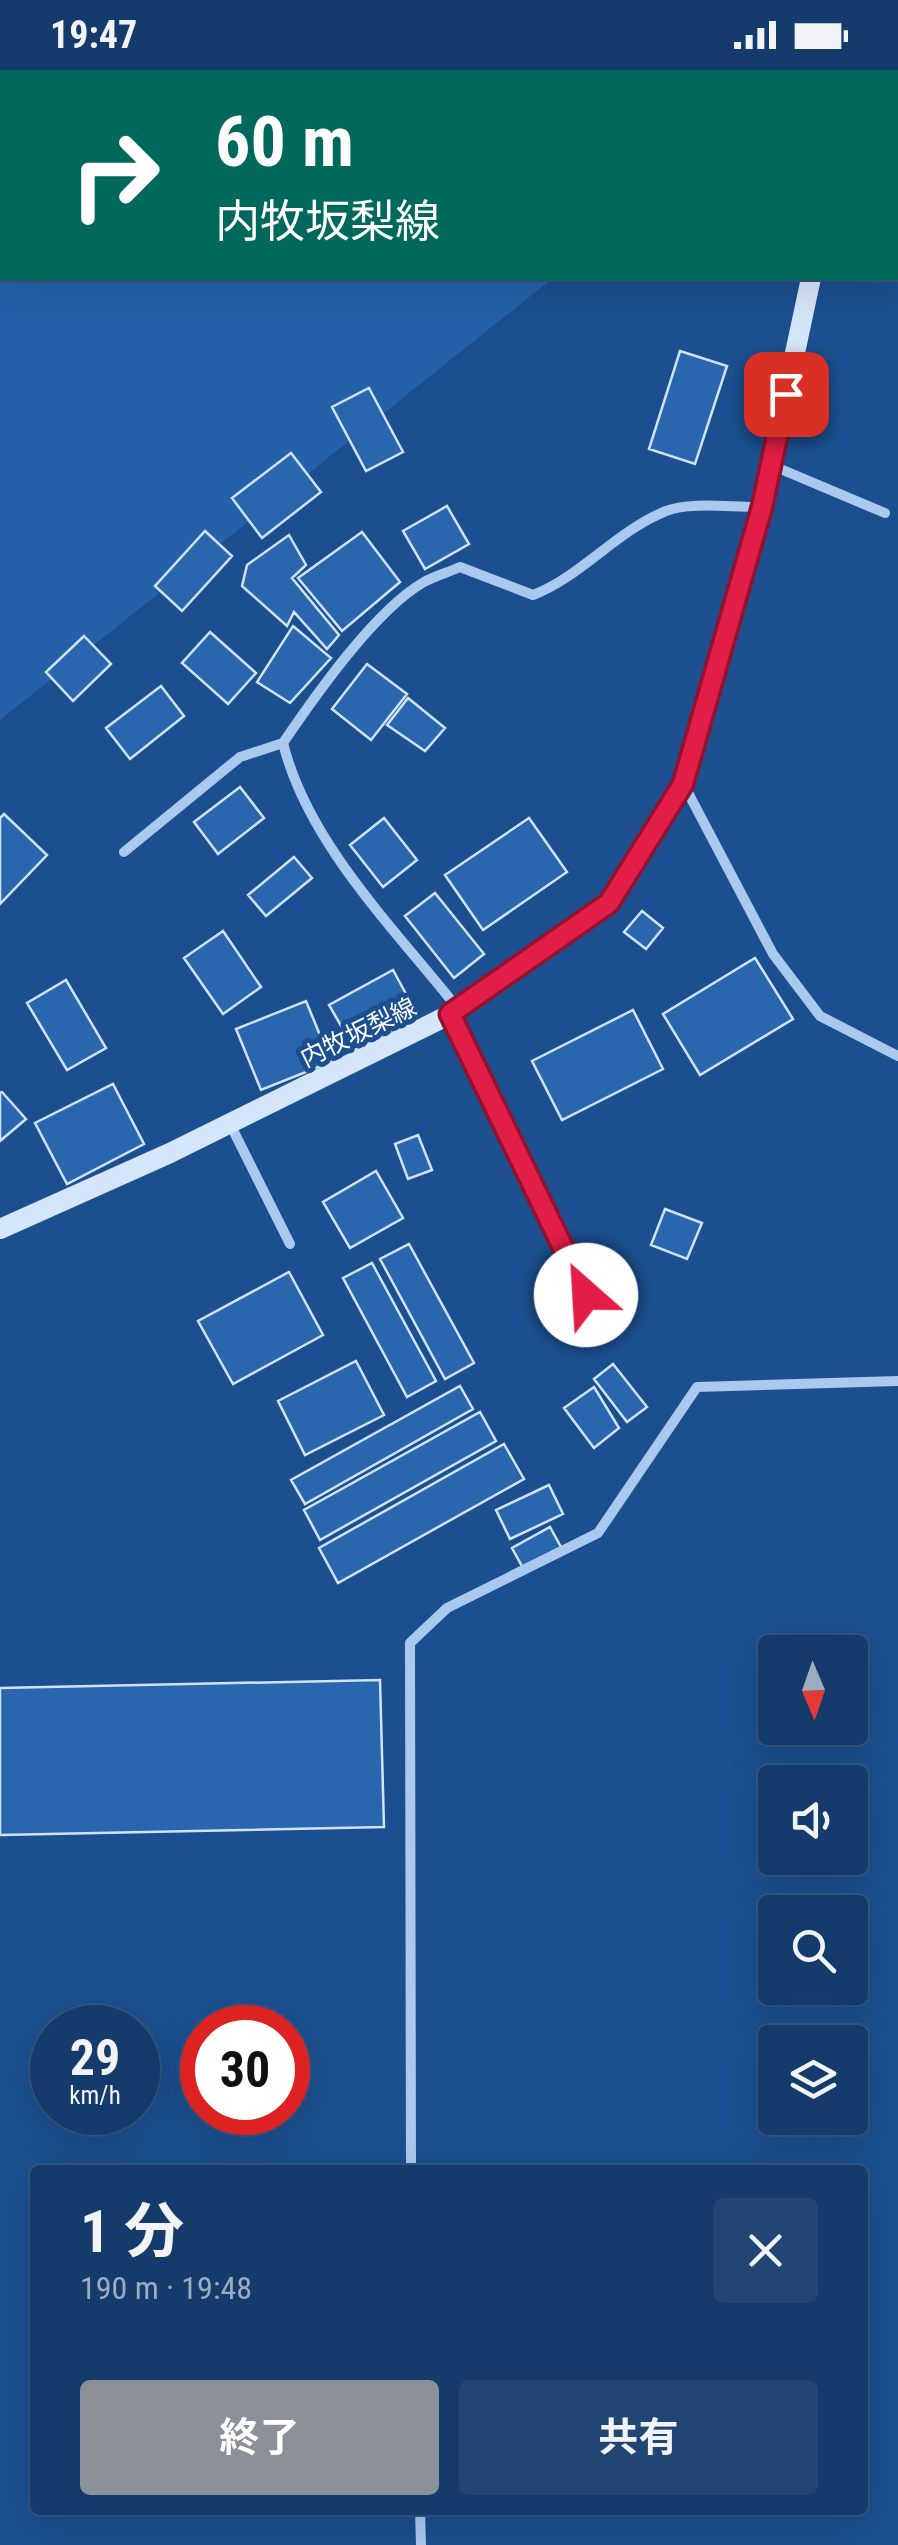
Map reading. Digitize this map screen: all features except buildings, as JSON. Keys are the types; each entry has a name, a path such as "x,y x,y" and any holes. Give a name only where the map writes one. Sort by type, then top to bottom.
{"main road":[{"name":"内牧坂梨線","path":"0,1229 230,1124 454,1012 609,903 683,784 762,507 810,280"}],"street":[{"path":"771,465 886,513"},
{"path":"124,852 240,756 283,743 316,694 378,622 422,583 460,567 534,596 561,584 583,562 670,509 762,507"},
{"path":"283,743 322,828 454,1012 586,1295"},
{"path":"683,784 773,954 820,1016 898,1056"},
{"path":"230,1124 290,1244"},
{"path":"411,2165 410,1642 447,1608 598,1533 697,1386 898,1381"},
{"path":"420,2515 421,2545"}],"shaded area":[{"path":"0,280 550,280 0,720"}],"route":[{"path":"586,1295 450,1014 470,1004 609,903 683,784 762,507 786,394"}]}
